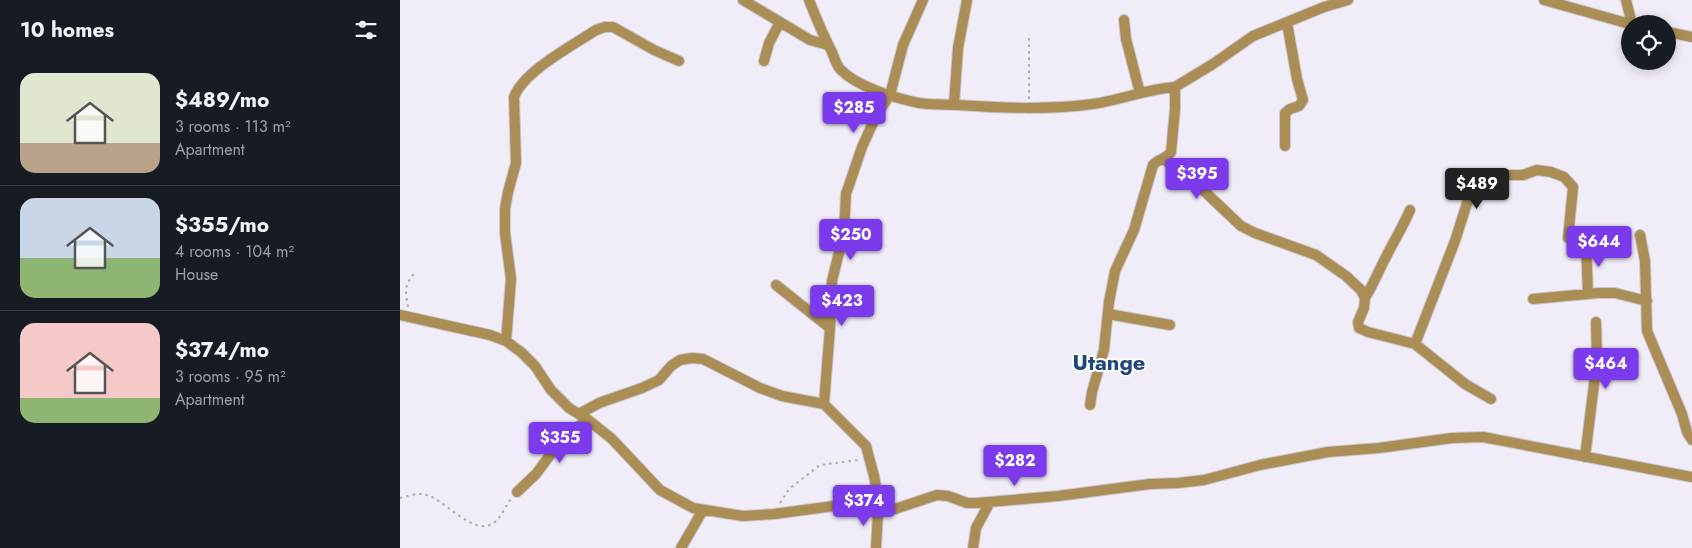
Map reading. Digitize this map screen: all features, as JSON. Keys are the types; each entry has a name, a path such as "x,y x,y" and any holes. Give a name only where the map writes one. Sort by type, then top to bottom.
{"street":[{"path":"743,0 810,40 828,45"},
{"path":"809,0 839,68 854,80 890,95 918,103 992,108 1093,104 1160,88 1175,87 1213,64 1253,36 1342,1"},
{"path":"824,404 832,281 844,232 846,194 862,147 877,114 890,95 903,45 922,0"},
{"path":"954,105 958,48 967,0"},
{"path":"1544,0 1621,21"},
{"path":"1626,0 1629,15"},
{"path":"1124,20 1126,38 1140,94"},
{"path":"764,61 769,43 780,22"},
{"path":"1285,146 1285,113 1299,106 1303,100 1297,79 1288,23"},
{"path":"506,341 510,279 504,209 516,163 514,98 517,89 532,73 596,30 605,27 613,28 679,61"},
{"path":"1676,34 1692,37"},
{"path":"1090,405 1104,350 1115,271 1134,230 1153,165 1171,152 1175,87"},
{"path":"1163,159 1185,173 1241,226 1316,255 1346,276 1361,290 1365,298"},
{"path":"1414,344 1455,241 1475,178 1480,175 1523,175 1538,170 1564,177 1573,187 1568,238"},
{"path":"1410,210 1403,228 1385,258 1365,298 1364,308 1358,322 1359,328 1414,344 1465,384 1491,399"},
{"path":"1640,235 1645,261 1648,331 1682,414 1687,432 1692,440"},
{"path":"1586,243 1588,294"},
{"path":"776,285 830,328"},
{"path":"1532,299 1615,293 1647,301"},
{"path":"1108,314 1170,325"},
{"path":"405,316 490,335 506,341 535,366 551,390 569,408 583,416 612,439 660,490 693,508 743,516 834,506 877,505 895,509 937,495 948,496 967,503 990,502 1058,496 1150,484 1178,483 1204,480 1260,465 1328,452 1379,448 1452,438 1483,438 1692,478"},
{"path":"1585,457 1597,360 1596,322"},
{"path":"517,492 536,474 583,416 599,403 659,380 671,366 680,360 703,359 760,388 782,396 824,404 866,446 874,476 877,505 876,548"},
{"path":"973,548 976,528 990,502"},
{"path":"681,548 704,510"}],"path":[{"path":"1029,34 1029,107"},
{"path":"405,316 407,283 416,271"},
{"path":"774,514 789,489 820,465 870,459"},
{"path":"400,498 412,495 426,495 464,519 475,524 487,525 495,521 517,492"}],"district":[{"name":"Utange","path":"1109,362"}]}
